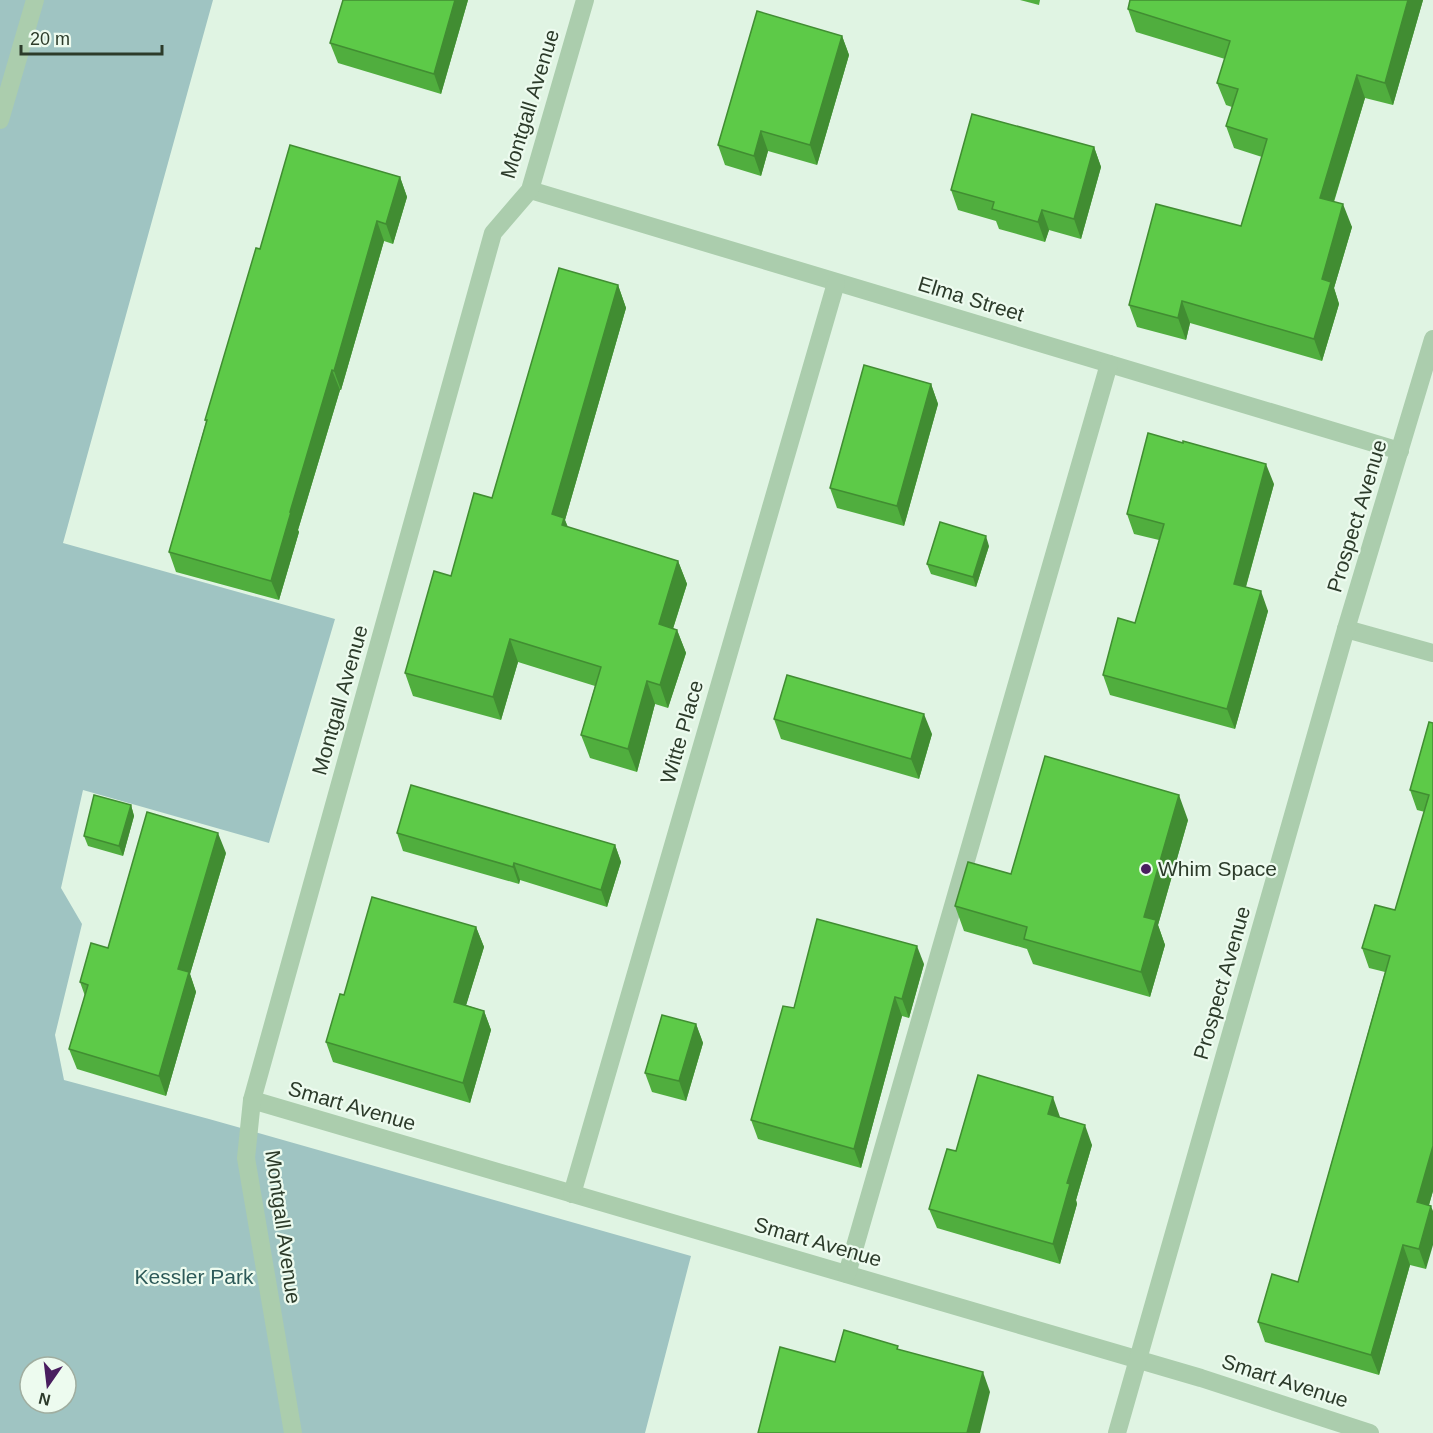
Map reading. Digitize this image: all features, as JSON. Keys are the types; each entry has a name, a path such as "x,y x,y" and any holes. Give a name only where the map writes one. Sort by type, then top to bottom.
{"street":[{"path":"0,120 35,0"},
{"name":"Montgall Avenue","path":"293,1433 246,1158 252,1100 493,233 530,190 585,0"},
{"name":"Elma Street","path":"530,190 1400,451"},
{"name":"Witte Place","path":"572,1194 836,283"},
{"name":"Prospect Avenue","path":"1117,1433 1346,629 1433,339"},
{"path":"847,1274 1109,364"},
{"path":"1346,629 1433,654"},
{"name":"Smart Avenue","path":"252,1100 1201,1378 1370,1433"}],"green space":[{"name":"Kessler Park","path":"0,0 213,0 63,543 335,619 269,843 83,790 61,888 82,924 55,1035 64,1080 691,1256 645,1433 0,1433"}],"building":[{"path":"343,0 455,0 434,74 330,43"},
{"path":"1130,0 1408,0 1385,83 1357,75 1320,198 1343,204 1322,279 1331,282 1314,339 1182,301 1178,318 1129,305 1156,204 1241,226 1267,139 1226,126 1238,89 1217,83 1230,41 1128,9"},
{"path":"757,11 842,36 810,145 761,131 754,156 718,145"},
{"path":"972,114 1094,147 1074,219 1042,210 1038,222 992,209 994,202 951,190"},
{"path":"290,145 400,177 386,224 377,221 271,581 169,552 256,248 260,249"},
{"path":"559,268 618,285 552,514 564,518 562,525 678,561 659,624 677,630 660,685 647,681 628,749 581,735 601,667 510,639 493,697 405,673 434,571 451,576 474,493 492,498"},
{"path":"864,365 931,384 897,506 830,488"},
{"path":"1148,433 1266,464 1234,584 1261,591 1227,709 1103,675 1118,618 1135,623 1164,524 1127,514"},
{"path":"940,522 986,536 973,577 927,564"},
{"path":"787,675 924,714 911,759 774,719"},
{"path":"1429,722 1433,723 1433,1146 1417,1202 1431,1206 1419,1249 1403,1245 1371,1355 1258,1322 1272,1274 1298,1282 1390,956 1362,948 1375,905 1395,910 1429,795 1410,790"},
{"path":"1045,756 1179,795 1144,917 1156,920 1141,972 1024,939 1027,927 955,906 968,862 1011,874"},
{"path":"411,785 615,845 601,890 514,863 513,867 397,833"},
{"path":"94,795 131,805 119,846 84,836"},
{"path":"147,812 218,833 178,969 189,972 159,1076 69,1049 88,985 80,982 91,943 108,948"},
{"path":"372,897 476,927 454,1002 484,1011 463,1083 326,1042 340,994 344,995"},
{"path":"817,919 917,946 902,999 895,997 854,1149 751,1120 783,1006 794,1008"},
{"path":"662,1015 696,1024 679,1081 645,1073"},
{"path":"978,1075 1053,1097 1048,1114 1085,1125 1067,1183 1070,1184 1053,1244 929,1209 947,1149 956,1151"},
{"path":"844,1330 898,1346 897,1349 983,1372 967,1433 758,1433 780,1347 835,1362"}],"place":[{"name":"Whim Space","path":"1146,869"}]}
